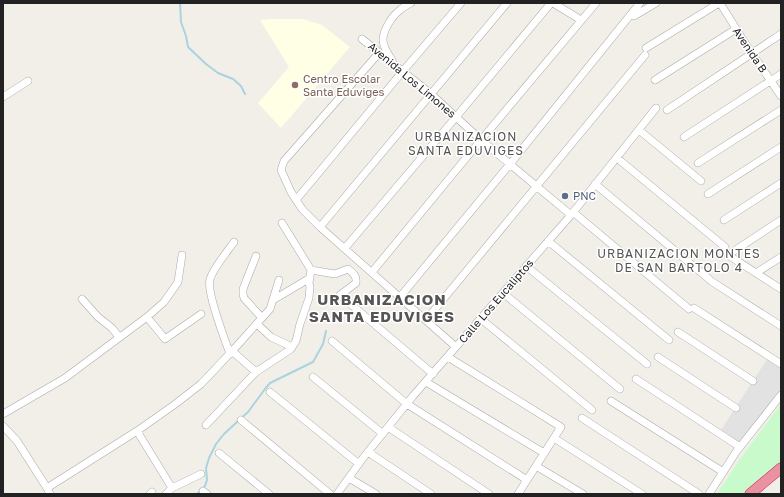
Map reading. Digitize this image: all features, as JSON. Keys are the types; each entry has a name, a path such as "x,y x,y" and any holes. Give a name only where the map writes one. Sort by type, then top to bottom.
{"highway":[{"path":"750,494 781,468"}],"street":[{"path":"395,65 386,50 383,40 386,28 392,18 400,10 411,3"},
{"path":"296,200 461,3"},
{"path":"320,227 507,3"},
{"path":"345,248 552,3 581,20"},
{"path":"372,272 596,3"},
{"path":"400,297 640,3"},
{"path":"634,16 656,3"},
{"path":"426,320 645,52 719,3"},
{"name":"Avenida B","path":"719,3 781,96"},
{"path":"655,80 736,29"},
{"path":"667,110 781,34"},
{"name":"Avenida Los Limones","path":"362,39 431,94 481,140 536,186 692,308 781,364"},
{"path":"379,53 284,161 281,170 291,192 302,209 320,227 456,347"},
{"path":"684,137 781,74"},
{"path":"3,97 28,81"},
{"name":"Calle Los Eucaliptos","path":"337,494 368,452 407,404 572,213 656,108"},
{"path":"698,163 781,110"},
{"path":"639,130 701,181"},
{"path":"708,194 781,147"},
{"path":"616,158 725,247"},
{"path":"724,220 781,183"},
{"path":"595,184 710,280 781,326"},
{"path":"781,220 728,255 781,289"},
{"path":"206,425 256,372 285,354 291,349 296,341 309,298 310,274 282,223"},
{"path":"548,241 669,340"},
{"path":"234,242 213,273 210,280 210,288 221,331 231,352 256,372"},
{"path":"3,414 65,378 147,317 164,302 178,282 182,255"},
{"path":"256,256 243,289 243,294 244,298 262,318"},
{"path":"756,273 781,257"},
{"path":"526,266 647,364"},
{"path":"273,300 310,274 335,274 348,269 353,273 356,283 340,295 433,374"},
{"path":"3,426 17,441 49,491 174,405 201,384 270,309 279,280"},
{"path":"503,293 620,389"},
{"path":"82,299 98,317 112,328 119,337"},
{"path":"147,317 165,339 201,314"},
{"path":"481,319 592,410"},
{"path":"257,324 271,337 292,347"},
{"path":"678,332 753,381"},
{"path":"332,341 407,404 527,480"},
{"path":"448,357 561,427 518,494"},
{"path":"658,357 736,408"},
{"path":"313,377 383,434"},
{"path":"636,379 740,446"},
{"path":"426,382 544,453"},
{"path":"270,392 359,464"},
{"path":"709,494 740,446 781,395"},
{"path":"611,401 723,472"},
{"path":"582,418 699,494"},
{"path":"242,420 330,494"},
{"path":"388,427 489,494"},
{"path":"137,431 172,488"},
{"path":"554,438 642,494"},
{"path":"368,452 431,494"},
{"path":"219,453 269,494"},
{"path":"536,466 583,494"},
{"path":"166,494 172,488 201,474"},
{"path":"349,478 376,494"}],"shaded area":[{"name":"Centro Escolar Santa Eduviges","path":"303,19 322,25 350,47 281,128 258,103 289,67 260,20"},
{"path":"769,356 781,364 781,395 740,447 719,433"}],"green space":[{"path":"781,404 781,468 750,494 717,494 740,459"}],"waterway":[{"path":"180,3 181,22 188,47 218,73 233,79 241,86 245,94"},
{"path":"197,494 205,486 207,480 206,468 216,444 224,434 248,412 270,383 313,362 323,344 326,331"}],"place":[{"name":"Centro Escolar Santa Eduviges","path":"295,85"},
{"name":"PNC","path":"565,196"}],"district":[{"name":"URBANIZACION SANTA EDUVIGES","path":"466,144"},
{"name":"URBANIZACION MONTES DE SAN BARTOLO 4","path":"679,261"},
{"name":"URBANIZACION SANTA EDUVIGES","path":"382,308"}]}
